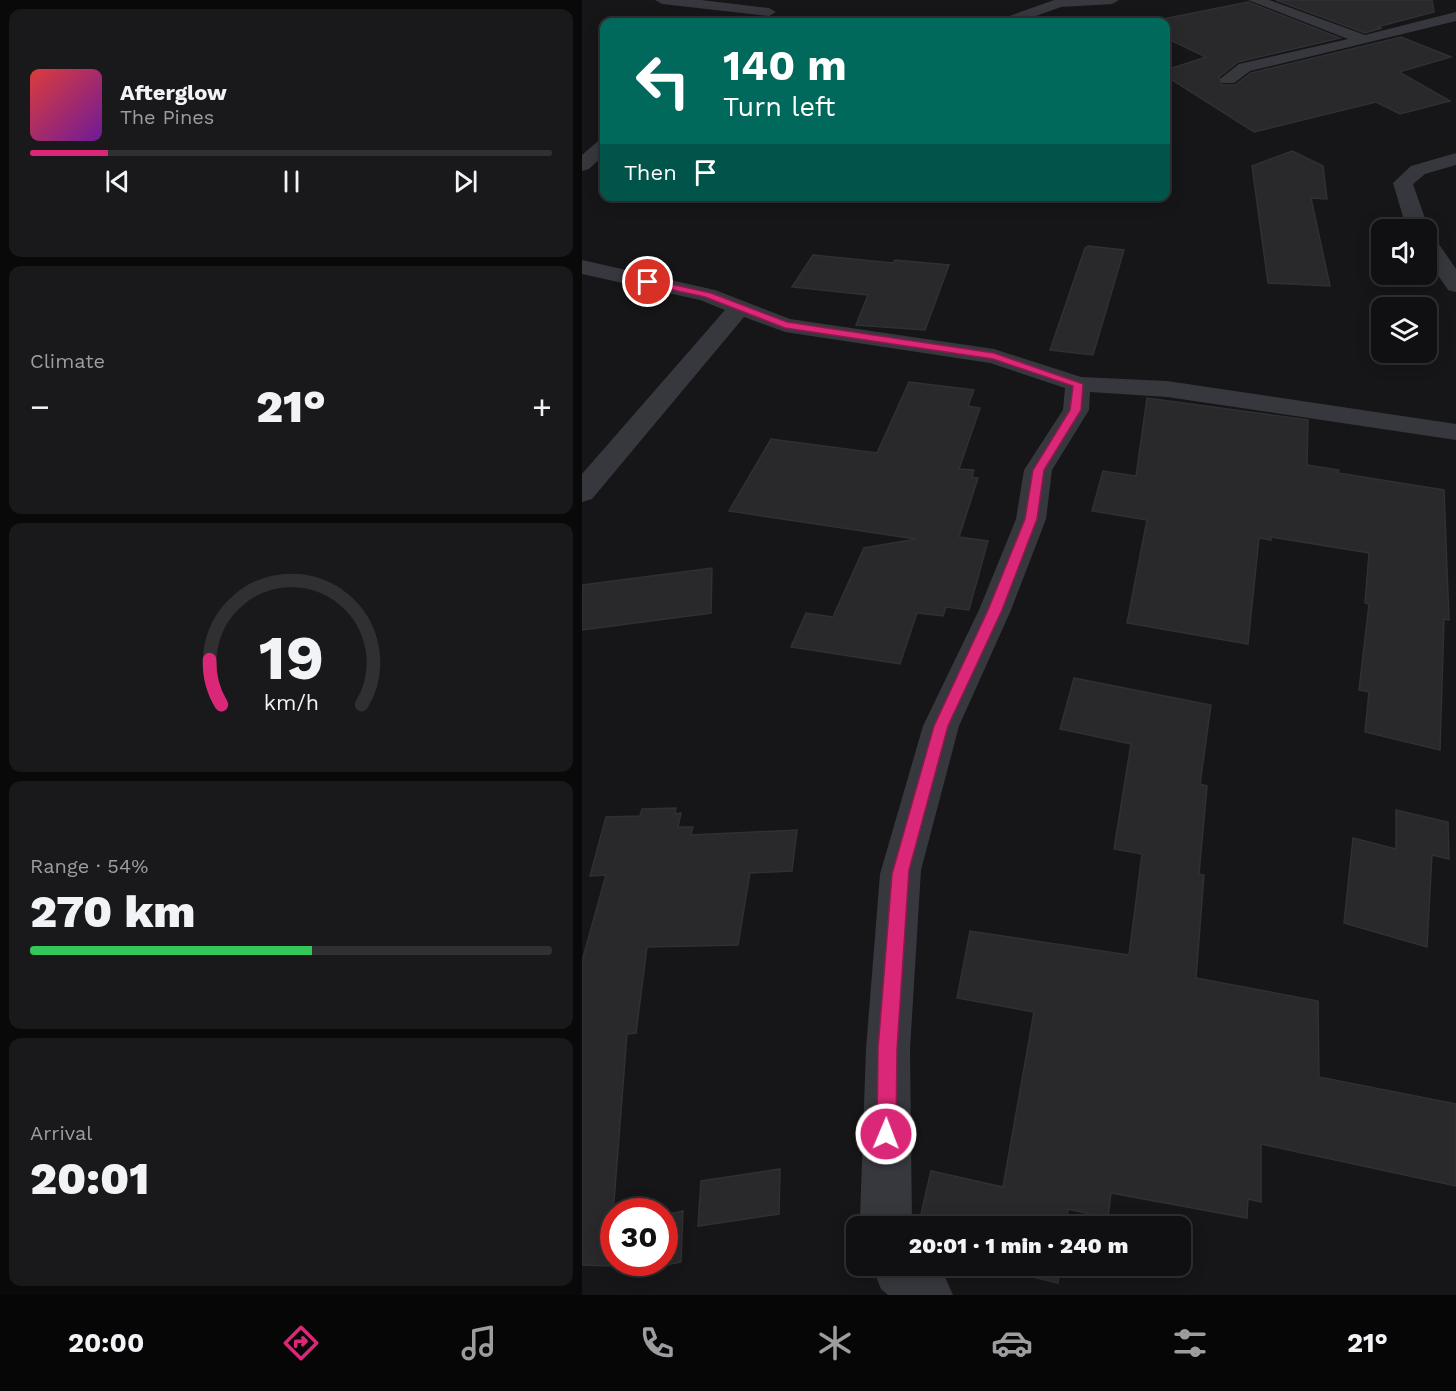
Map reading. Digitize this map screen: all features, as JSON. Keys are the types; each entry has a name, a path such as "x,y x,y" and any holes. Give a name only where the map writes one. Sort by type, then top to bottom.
{"street":[{"path":"662,0 770,6"},
{"path":"1017,18 1059,3 1112,0"},
{"path":"1255,0 1365,40"},
{"path":"760,18 770,6"},
{"path":"1228,79 1245,67 1365,40 1456,16"},
{"path":"582,165 600,149"},
{"path":"1414,219 1403,183 1418,170 1456,159"},
{"path":"1437,258 1456,285"},
{"path":"582,267 707,295 728,302 738,309 785,325 994,356 1078,384 1167,389 1456,432"},
{"path":"582,492 738,309"},
{"path":"885,1216 888,1049 902,872 900,874 941,726 995,610 1031,519 1038,470 1076,410 1078,384"},
{"path":"905,1276 927,1295"}],"building":[{"path":"1276,0 1432,0 1434,12 1377,27 1382,28 1365,33"},
{"path":"1248,2 1340,38 1238,62 1219,77 1222,85 1235,85 1251,73 1401,37 1451,57 1399,72 1450,101 1400,114 1376,102 1254,132 1170,79 1170,69 1206,57 1170,40 1170,18 1168,18"},
{"path":"1292,151 1323,166 1327,199 1311,198 1330,286 1268,283 1252,166"},
{"path":"1088,246 1124,250 1093,355 1050,350 1085,248"},
{"path":"813,255 893,263 895,260 949,265 925,330 856,325 868,295 792,287"},
{"path":"909,382 974,390 968,406 980,408 959,469 974,470 972,477 978,478 959,537 988,541 969,610 946,607 943,616 917,613 900,664 791,647 806,613 833,617 864,548 916,539 729,511 771,439 877,453"},
{"path":"1147,398 1308,420 1307,465 1339,470 1338,473 1444,490 1449,620 1444,619 1440,750 1365,732 1369,692 1359,690 1369,604 1365,603 1369,553 1271,537 1271,540 1259,538 1248,644 1127,623 1147,520 1092,511 1103,471 1136,476"},
{"path":"712,568 711,613 582,630 582,585"},
{"path":"1074,678 1211,705 1200,784 1207,786 1199,874 1204,875 1196,978 1318,1001 1319,1077 1456,1104 1456,1186 1261,1144 1261,1202 1248,1199 1247,1218 1111,1193 1108,1216 1068,1209 1067,1216 921,1216 931,1171 1003,1187 1034,1012 957,998 970,931 1129,955 1142,854 1114,849 1131,744 1060,729"},
{"path":"676,808 675,814 681,813 678,827 693,827 691,835 797,830 792,871 750,873 738,945 647,947 636,1033 627,1034 614,1198 600,1198 600,1266 582,1265 582,961 606,875 590,876 606,817 640,816 642,809"},
{"path":"1396,810 1448,822 1449,859 1432,855 1427,947 1344,923 1353,838 1396,849"},
{"path":"780,1169 779,1214 698,1226 701,1181"},
{"path":"683,1211 681,1262 678,1263 678,1212"},
{"path":"1028,1276 1059,1276 1058,1283"}],"route":[{"path":"648,282 707,295 728,302 738,309 785,325 994,356 1078,384 1076,410 1038,470 1031,519 995,610 941,726 900,874 902,872 888,1049 886,1134"}]}
